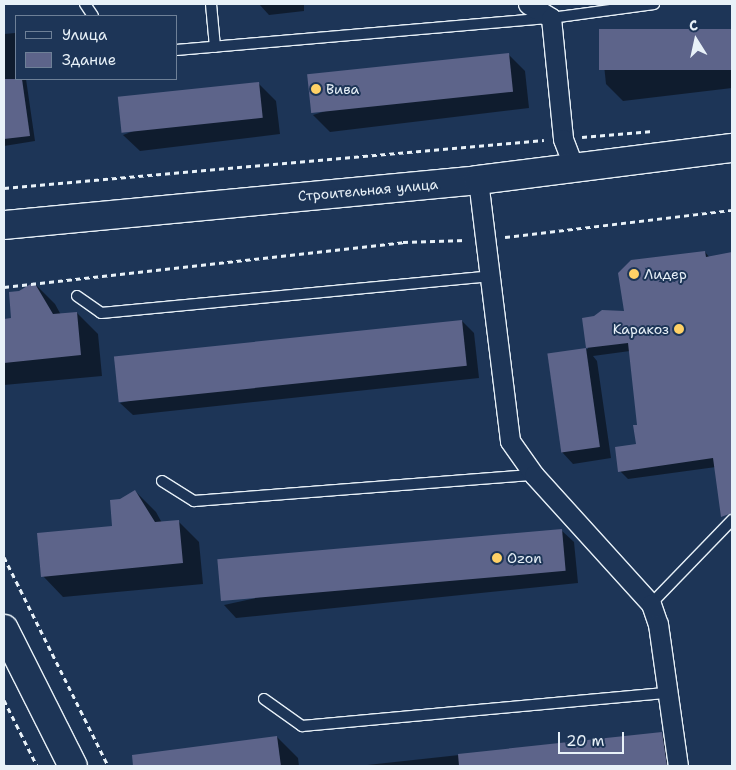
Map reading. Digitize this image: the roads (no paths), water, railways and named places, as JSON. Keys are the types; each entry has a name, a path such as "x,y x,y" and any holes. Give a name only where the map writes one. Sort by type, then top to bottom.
{"main road":[{"name":"Строительная улица","path":"4,224 478,180 732,148"},
{"path":"4,629 73,766"}],"street":[{"path":"528,4 551,18 563,138 574,168"},
{"path":"478,180 510,441 534,474 651,604 658,624 678,766"}],"lane":[{"path":"85,4 92,15"},
{"path":"210,4 215,47"},
{"path":"178,50 551,18 654,4"},
{"path":"77,296 101,313 491,276"},
{"path":"162,481 194,501 534,474"},
{"path":"651,604 732,520"},
{"path":"264,699 302,726 668,694"}],"place":[{"name":"Вива","path":"316,89"},
{"name":"Лидер","path":"634,274"},
{"name":"Каракоз","path":"679,329"},
{"name":"Ozon","path":"497,558"}]}
